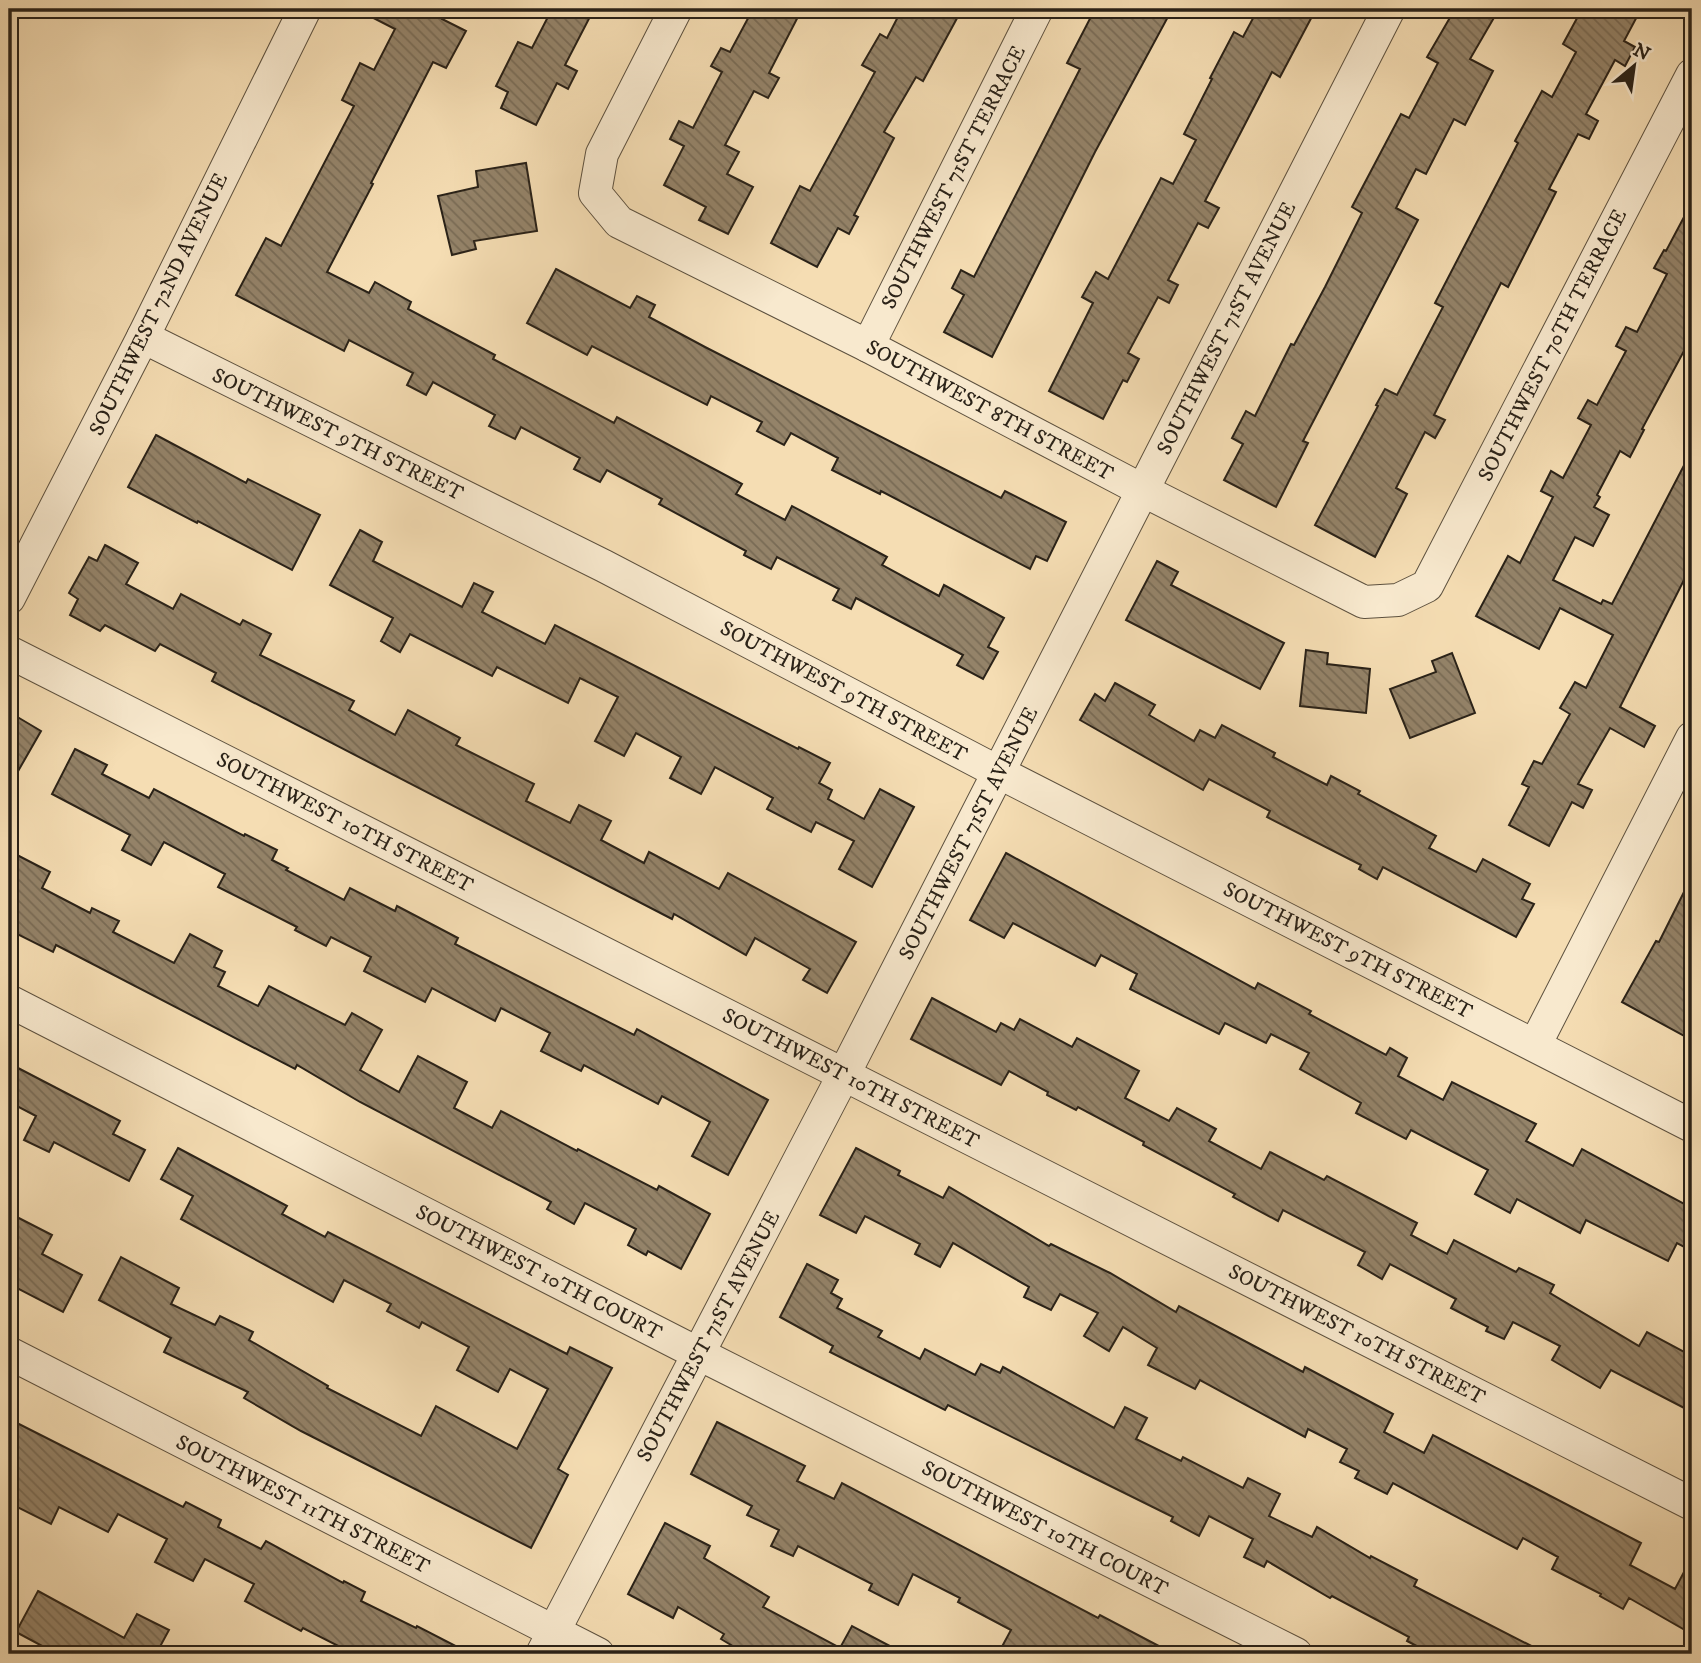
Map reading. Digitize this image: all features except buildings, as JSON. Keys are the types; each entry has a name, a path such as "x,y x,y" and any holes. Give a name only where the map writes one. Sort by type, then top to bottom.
{"street":[{"name":"SOUTHWEST 72ND AVENUE","path":"9,598 143,337 305,9"},
{"name":"SOUTHWEST 8TH STREET","path":"676,9 603,154 595,193 619,222 868,346 1143,491 1364,602 1398,600"},
{"name":"SOUTHWEST 71ST TERRACE","path":"868,346 1037,9"},
{"name":"SOUTHWEST 71ST AVENUE","path":"548,1643 844,1074 1389,9"},
{"name":"SOUTHWEST 70TH TERRACE","path":"1398,600 1427,586 1692,75"},
{"name":"SOUTHWEST 9TH STREET","path":"143,337 604,566 998,772 1692,1126"},
{"name":"SOUTHWEST 10TH STREET","path":"9,652 1692,1504"},
{"path":"1535,1045 1692,737"},
{"name":"SOUTHWEST 10TH COURT","path":"9,1001 699,1354 1296,1654"},
{"name":"SOUTHWEST 11TH STREET","path":"9,1353 548,1643 598,1654"}]}
